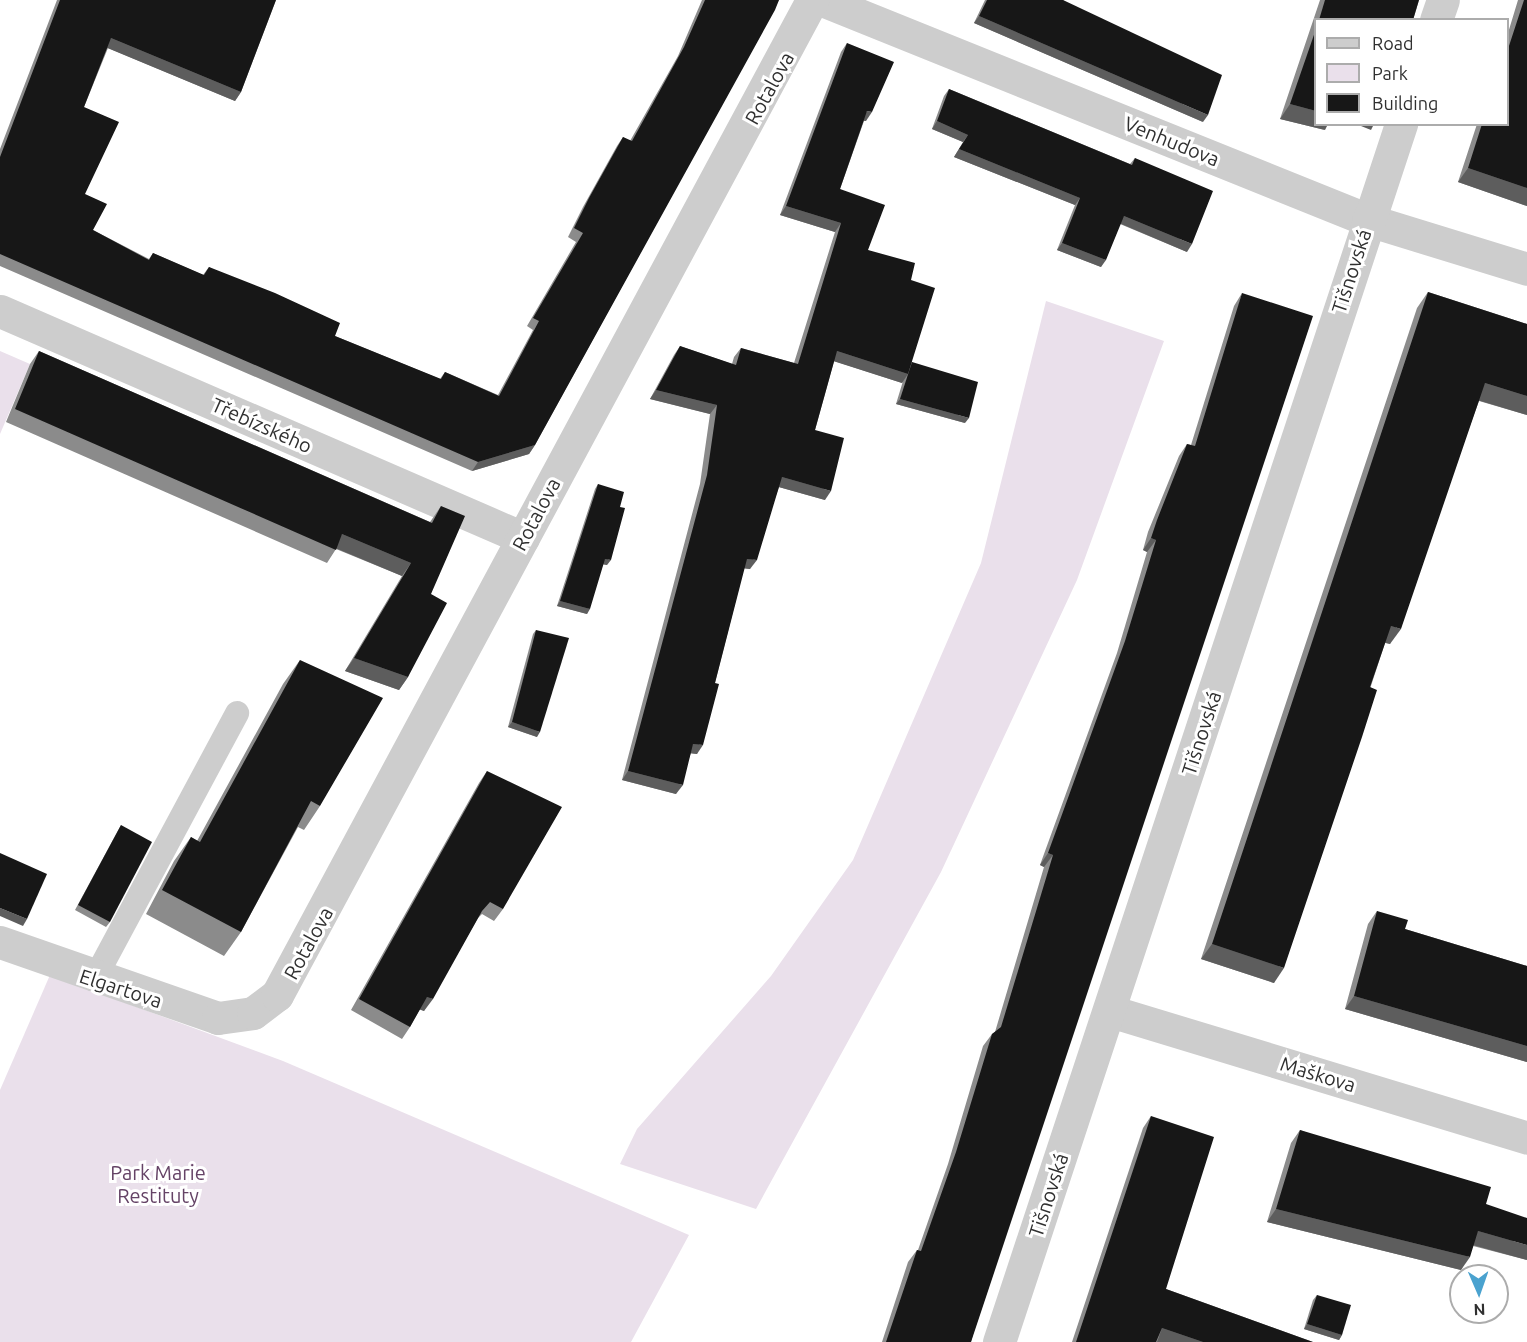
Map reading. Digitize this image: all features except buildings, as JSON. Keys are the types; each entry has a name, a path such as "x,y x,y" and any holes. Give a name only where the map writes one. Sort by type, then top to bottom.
{"street":[{"name":"Rotalova","path":"246,1016 270,1003 300,961 523,538 812,0"},
{"name":"Venhudova","path":"822,0 1368,220 1527,269"},
{"path":"1437,18 1443,0"},
{"name":"Tišnovská","path":"999,1342 1400,126"},
{"name":"Třebízského","path":"0,311 523,538"},
{"name":"Elgartova","path":"0,942 94,980 210,1017 246,1016"},
{"name":"Maškova","path":"1110,1011 1527,1138"}],"lane":[{"path":"94,980 237,713"}],"green space":[{"path":"1046,301 1164,341 1077,580 941,872 756,1209 620,1164 637,1129 771,976 853,860 981,563"},
{"path":"0,351 30,364 0,434"},
{"name":"Park Marie Restituty","path":"50,975 283,1061 689,1235 631,1342 0,1342 0,1090"}]}
